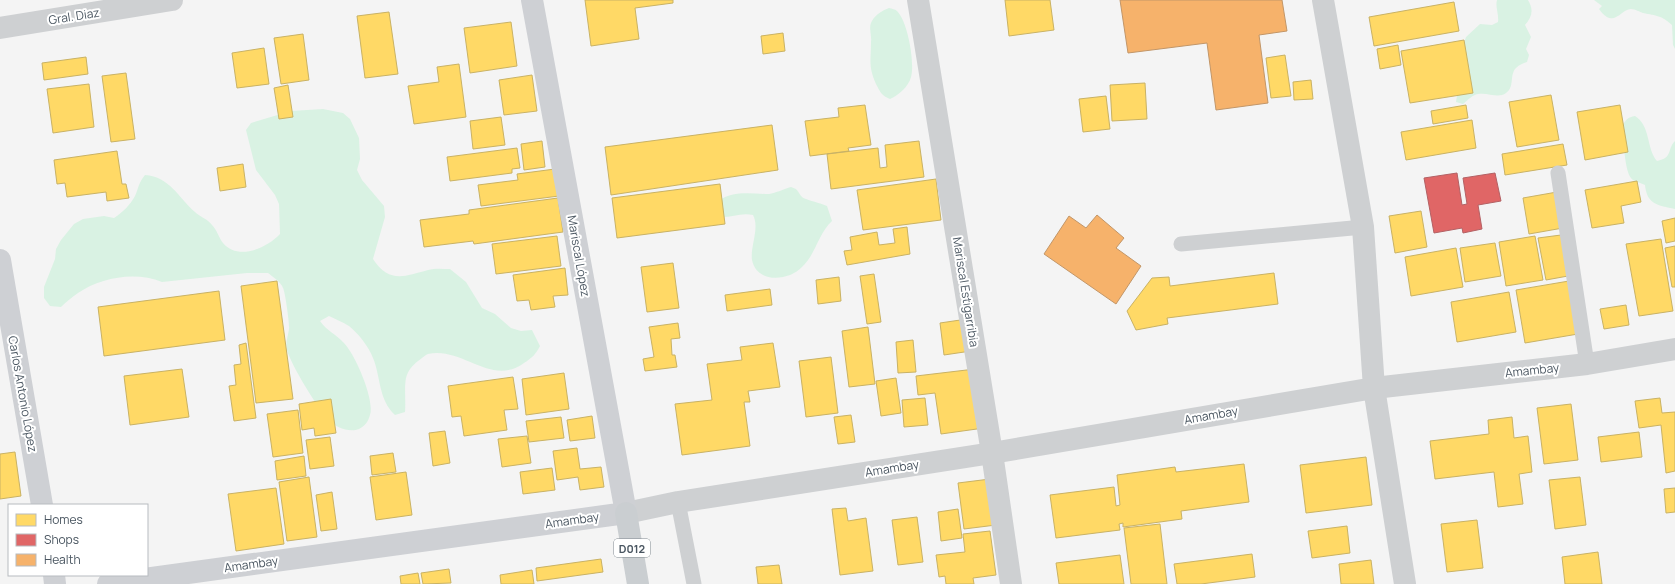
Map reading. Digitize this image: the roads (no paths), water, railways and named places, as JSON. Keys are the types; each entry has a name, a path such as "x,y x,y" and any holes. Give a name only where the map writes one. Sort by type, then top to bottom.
{"main road":[{"name":"Mariscal López","path":"532,0 626,513"},
{"name":"Carlos Antonio López","path":"0,260 42,504"},
{"name":"Amambay","path":"108,584 626,513"},
{"name":"D012","path":"626,513 638,584"}],"street":[{"name":"Gral. Diaz","path":"0,28 172,0"},
{"name":"Mariscal Estigarribia","path":"918,0 992,453 1011,584"},
{"path":"1322,0 1363,227 1374,388 1405,584"},
{"name":"Amambay","path":"626,513 678,502 992,453 1374,388 1587,364 1675,349"}],"lane":[{"path":"1558,173 1587,364"},
{"path":"1181,244 1363,227"},
{"path":"678,502 694,584"}]}
